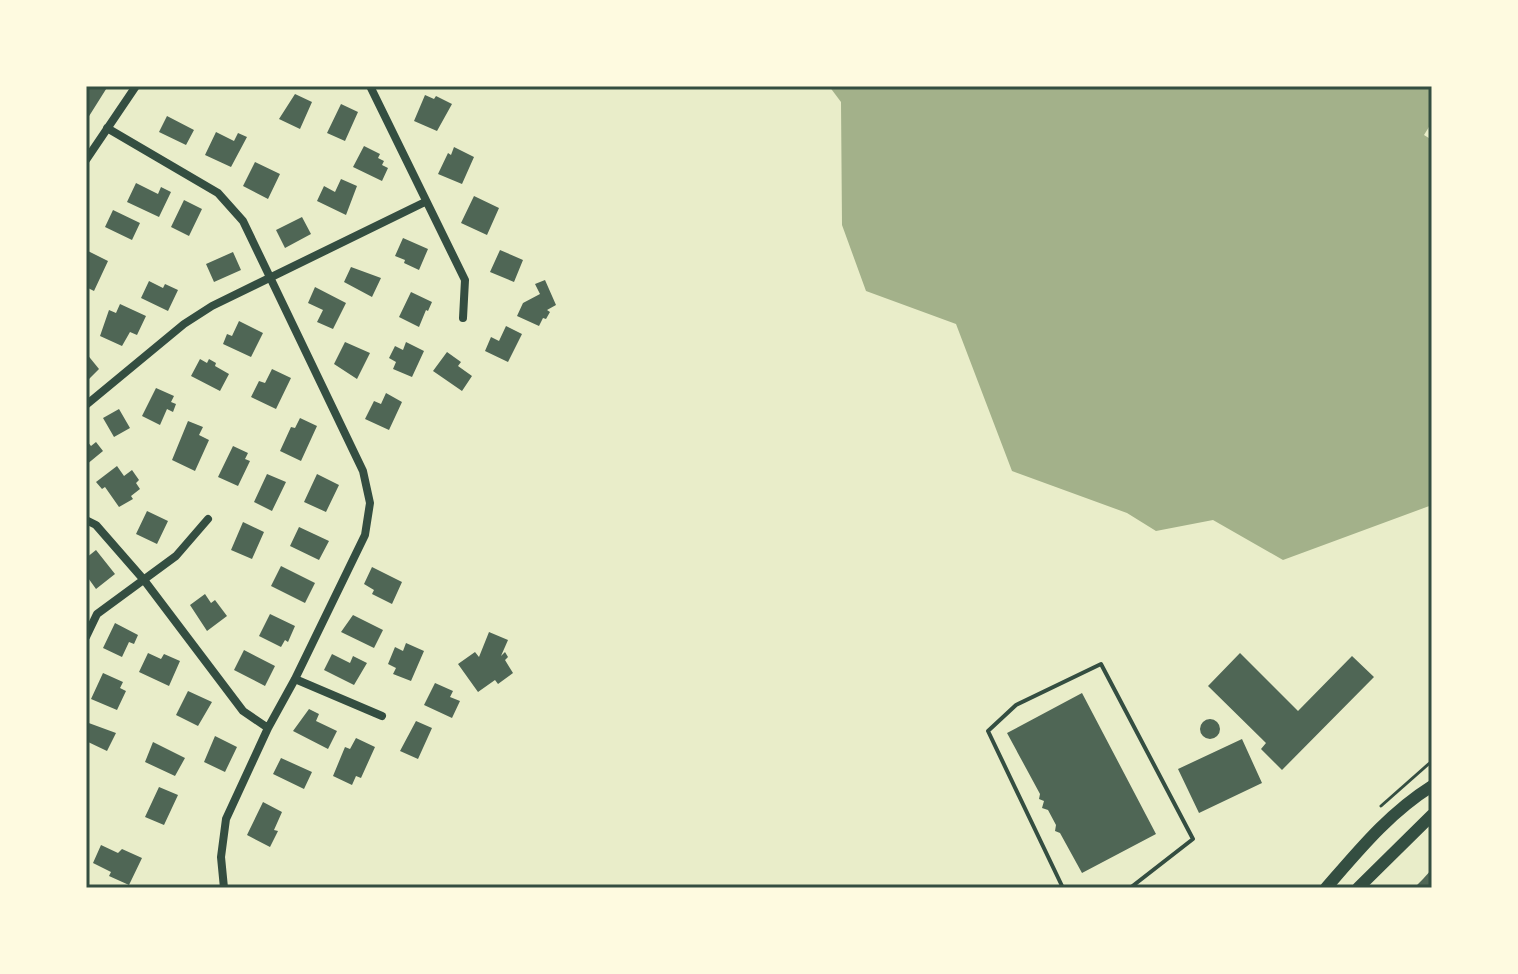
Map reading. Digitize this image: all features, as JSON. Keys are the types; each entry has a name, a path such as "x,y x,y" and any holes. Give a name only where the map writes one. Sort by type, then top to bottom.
{"main road":[{"path":"1326,888 1395,812 1432,786"},
{"path":"1345,865 1360,885 1432,815"}],"street":[{"path":"86,160 136,86"},
{"path":"370,86 465,280 463,318"},
{"path":"107,128 218,193 243,221 363,471 370,503 365,535 226,819 221,857 224,888"},
{"path":"86,405 184,324 270,276 425,202"},
{"path":"86,637 97,614 176,556 208,519"},
{"path":"86,520 96,525 144,580 243,711 268,728"},
{"path":"295,679 382,716"}],"lane":[{"path":"1063,888 988,731 1016,705 1101,664 1193,839 1130,888"}],"shaded area":[{"path":"829,86 1432,86 1432,122 1424,135 1432,140 1432,505 1283,560 1213,520 1156,531 1127,513 1012,471 956,324 866,291 842,225 841,102"}],"building":[{"path":"86,86 108,86 86,121"},
{"path":"295,94 312,102 300,129 279,119"},
{"path":"425,95 434,99 436,96 452,104 437,131 414,121"},
{"path":"341,104 358,112 345,141 327,133"},
{"path":"167,116 194,130 186,145 159,132"},
{"path":"216,132 234,141 238,133 247,137 231,167 205,155"},
{"path":"364,146 380,154 378,158 384,161 382,165 388,168 382,181 353,167"},
{"path":"454,147 474,157 462,184 438,174"},
{"path":"255,162 280,174 268,199 243,186"},
{"path":"341,179 357,186 346,215 317,201 324,186 335,192"},
{"path":"136,183 158,194 161,187 171,192 159,217 127,202"},
{"path":"474,196 499,208 487,235 461,223"},
{"path":"184,200 202,209 189,236 171,227"},
{"path":"113,210 140,223 132,240 105,227"},
{"path":"302,217 311,234 285,248 276,230"},
{"path":"403,238 428,249 419,270 395,256"},
{"path":"86,250 108,261 94,291 86,287"},
{"path":"500,250 523,260 514,282 490,272"},
{"path":"233,252 241,270 214,282 206,264"},
{"path":"351,267 381,278 372,297 344,282"},
{"path":"545,280 556,305 547,310 550,312 539,326 517,316 523,303 540,294 535,284"},
{"path":"149,281 163,288 165,284 178,290 168,311 141,298"},
{"path":"315,287 346,303 333,329 317,322 323,310 308,303"},
{"path":"411,292 432,302 419,327 399,317"},
{"path":"120,304 146,316 137,335 130,332 122,346 100,336 109,310 116,313"},
{"path":"239,321 263,333 251,357 223,344 227,334 232,336"},
{"path":"506,326 522,334 508,362 485,351 491,337 499,341"},
{"path":"345,342 370,353 357,379 334,364"},
{"path":"406,342 424,351 412,377 393,369 396,362 389,358 395,346 403,350"},
{"path":"447,352 461,362 458,366 472,376 462,391 433,371"},
{"path":"86,353 99,369 88,380 86,377"},
{"path":"200,359 207,363 209,359 229,374 220,391 191,376"},
{"path":"272,369 291,378 276,409 251,397 259,381 265,383"},
{"path":"156,388 174,396 171,402 176,404 173,412 167,409 160,425 142,416"},
{"path":"386,393 402,402 389,430 365,419 374,401 381,404"},
{"path":"119,409 130,428 114,437 103,418"},
{"path":"300,418 317,426 301,461 280,451 291,427 295,428"},
{"path":"188,421 203,427 199,435 209,440 195,471 172,460"},
{"path":"86,440 91,446 96,442 103,451 86,465"},
{"path":"233,446 248,453 245,459 250,461 238,486 218,477"},
{"path":"117,466 124,476 132,470 139,480 136,483 140,489 131,496 133,499 119,507 105,487 102,489 96,482"},
{"path":"267,474 286,482 272,511 254,502"},
{"path":"317,474 339,485 326,512 304,502"},
{"path":"147,511 168,521 157,544 136,534"},
{"path":"243,522 264,532 252,559 231,550"},
{"path":"299,527 329,541 319,560 290,546"},
{"path":"96,550 115,574 96,589 86,575 86,558"},
{"path":"281,566 315,583 305,603 271,586"},
{"path":"372,567 402,582 392,604 372,594 374,590 364,584"},
{"path":"205,594 211,603 215,600 227,616 207,631 190,605"},
{"path":"270,614 295,626 288,642 285,640 281,647 259,636"},
{"path":"353,615 383,630 374,648 341,632"},
{"path":"115,623 138,635 134,644 129,642 122,657 103,648"},
{"path":"489,632 508,640 501,656 505,652 508,657 505,660 513,673 498,684 495,680 478,692 458,664 475,652 479,657"},
{"path":"406,643 424,651 411,681 393,674 396,668 388,664 395,647 403,651"},
{"path":"244,650 275,666 265,686 234,670"},
{"path":"148,653 161,659 164,654 180,661 169,686 139,672"},
{"path":"1240,653 1298,711 1352,656 1374,677 1282,770 1261,749 1266,743 1208,686"},
{"path":"332,654 350,663 353,656 367,663 354,685 324,670"},
{"path":"103,673 123,682 120,688 126,691 117,710 91,699"},
{"path":"435,683 453,691 450,697 460,701 452,718 424,705"},
{"path":"188,691 212,702 198,726 176,715"},
{"path":"1082,693 1156,834 1082,873 1060,833 1055,831 1056,825 1048,810 1042,808 1044,801 1039,799 1040,794 1007,733"},
{"path":"309,709 319,714 316,721 337,731 328,749 293,731"},
{"path":"1210,719 1217,722 1220,729 1217,736 1210,739 1203,736 1200,729 1203,722"},
{"path":"416,721 432,728 418,759 400,751"},
{"path":"86,722 116,733 107,751 86,741"},
{"path":"215,736 237,747 225,772 204,762"},
{"path":"356,738 375,747 361,778 356,776 352,785 333,776 345,747 350,749"},
{"path":"1242,739 1262,783 1199,813 1178,769"},
{"path":"153,742 185,758 175,776 145,762"},
{"path":"281,758 312,772 304,789 273,774"},
{"path":"159,787 178,795 164,825 145,817"},
{"path":"263,802 282,812 270,847 247,835"},
{"path":"101,845 118,853 122,849 142,858 129,885 109,876 111,872 93,863"},
{"path":"1432,869 1432,888 1414,888 1423,879"}]}
